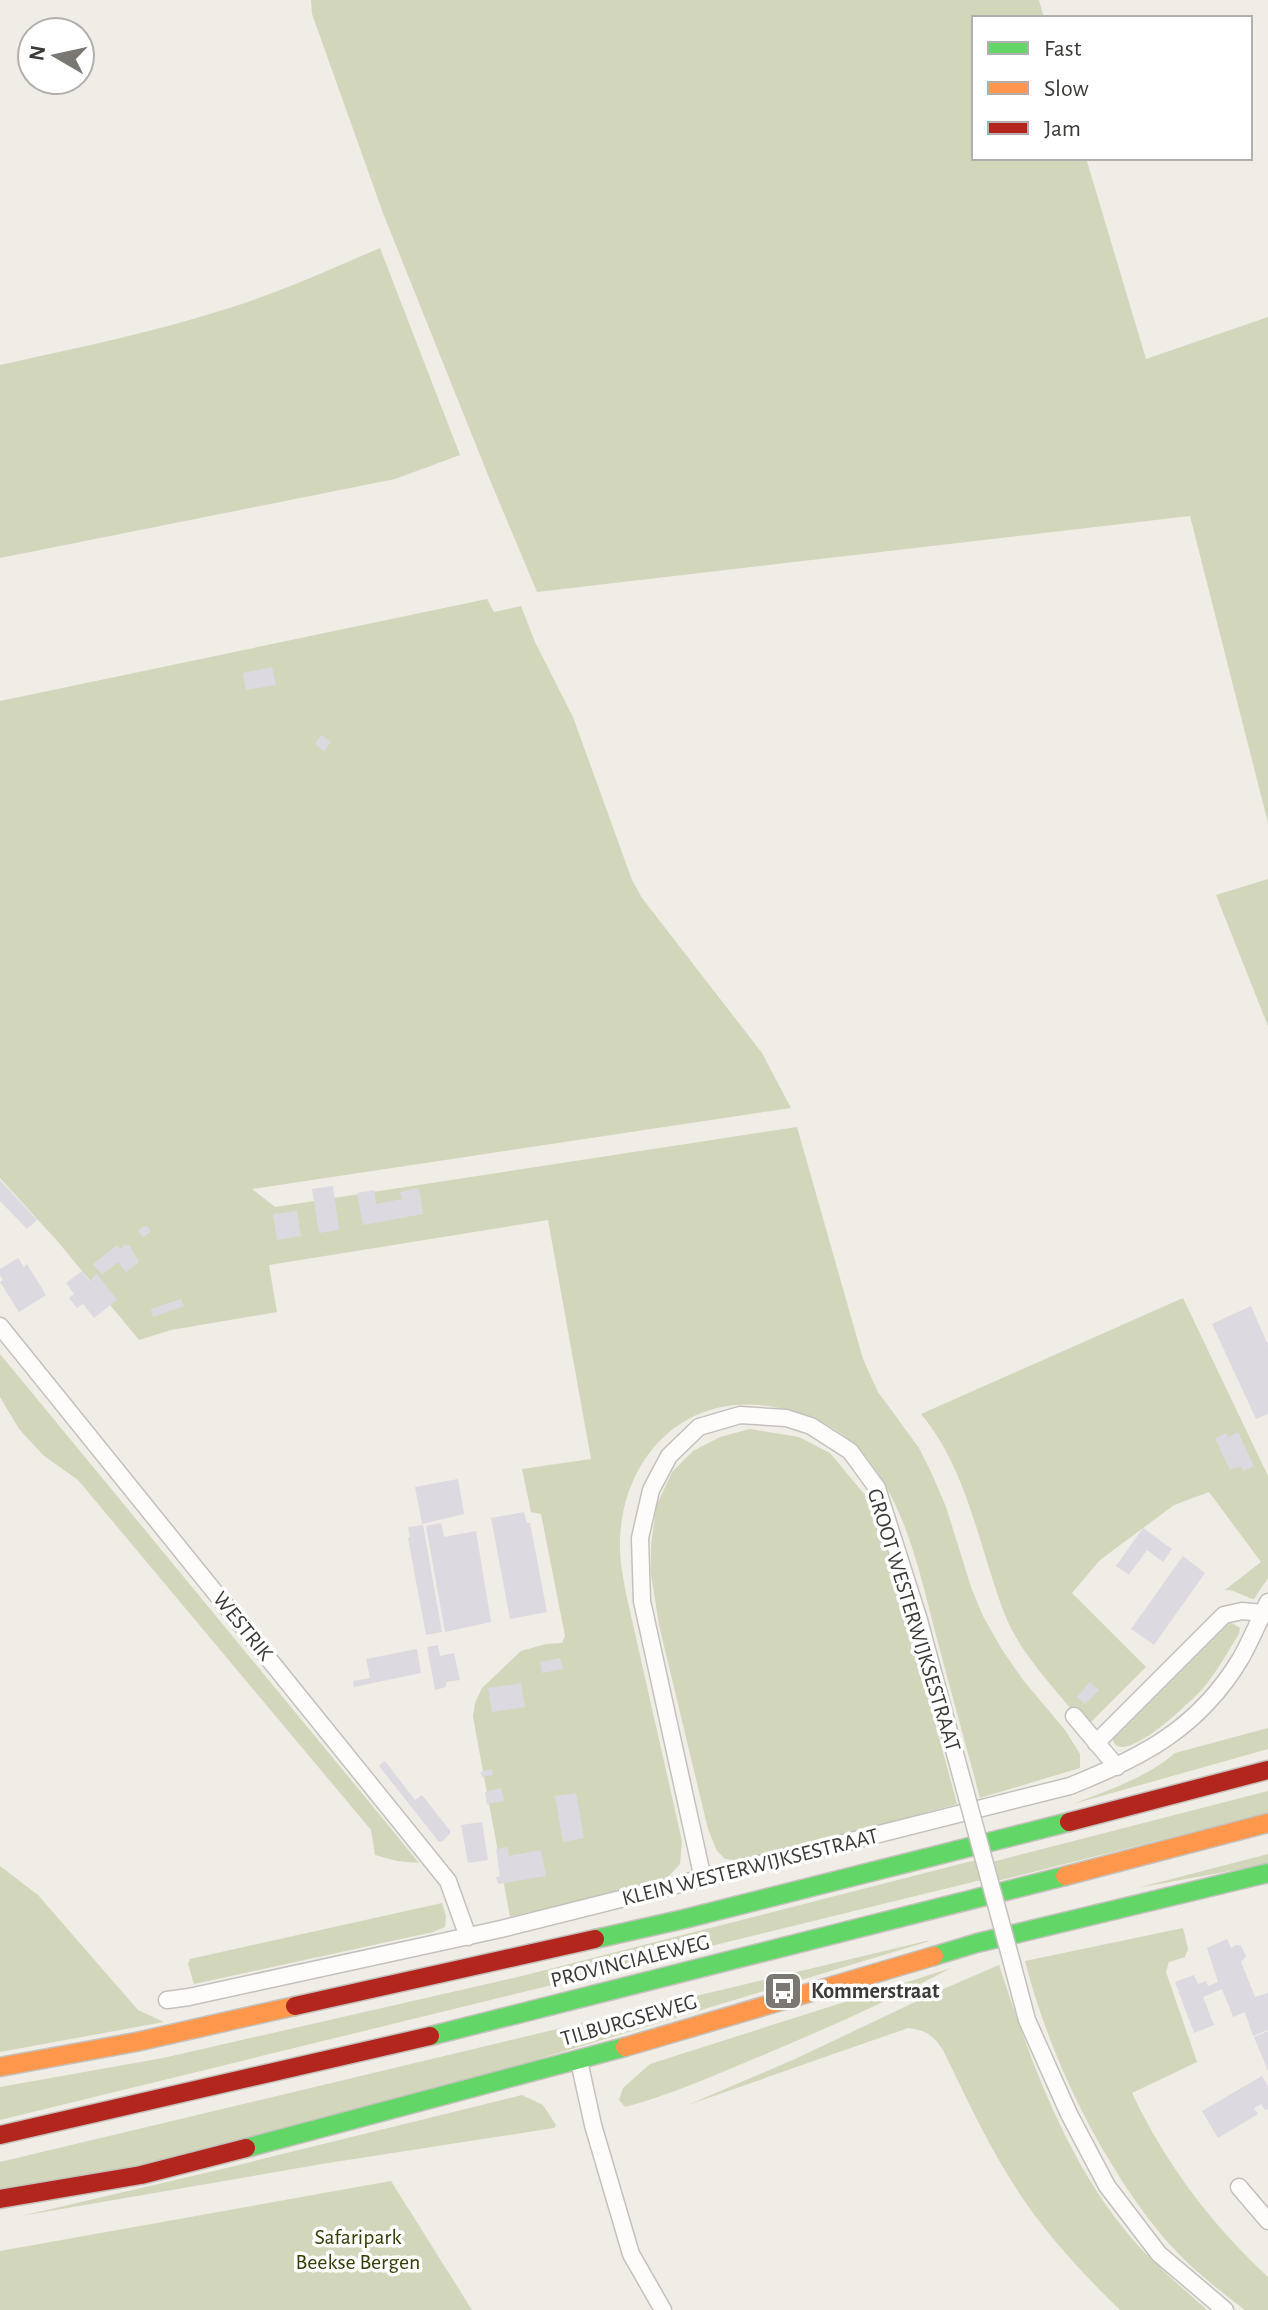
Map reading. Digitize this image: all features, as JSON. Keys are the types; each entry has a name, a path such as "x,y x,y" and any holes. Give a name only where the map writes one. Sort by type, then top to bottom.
{"main road":[{"name":"PROVINCIALEWEG","path":"0,2067 136,2042 684,1919 1268,1770"},
{"name":"PROVINCIALEWEG","path":"0,2135 366,2052 1268,1823"},
{"name":"TILBURGSEWEG","path":"0,2199 141,2175 579,2061 977,1943 1268,1873"}],"street":[{"name":"WESTRIK","path":"0,1326 448,1881 468,1937"},
{"name":"GROOT WESTERWIJKSESTRAAT","path":"703,1879 642,1601 640,1538 651,1490 669,1456 699,1427 740,1415 786,1418 811,1426 850,1451 877,1488 919,1620 1027,2020 1069,2114 1107,2186 1159,2254 1225,2310"},
{"name":"KLEIN WESTERWIJKSESTRAAT","path":"167,2000 468,1937 1070,1786 1117,1767 1152,1748 1187,1723 1218,1691 1241,1658 1265,1608"},
{"name":"KLEIN WESTERWIJKSESTRAAT","path":"1096,1743 1224,1615 1265,1608"},
{"path":"1074,1716 1117,1767"},
{"path":"579,2061 593,2125 631,2254 663,2310"},
{"path":"1239,2187 1268,2221"}],"green space":[{"path":"311,0 1039,0 1043,16 972,16 972,160 1087,160 1146,359 1268,317 1268,823 1190,516 537,592 383,213 312,14"},
{"path":"380,248 460,455 395,479 0,558 0,365 198,318 284,288"},
{"path":"487,599 494,612 521,606 535,642 573,717 632,880 642,898 762,1053 791,1108 252,1189 275,1207 797,1127 863,1359 878,1392 919,1448 932,1474 983,1616 1023,1680 1065,1730 1080,1754 1080,1768 980,1798 909,1539 889,1491 875,1469 851,1441 812,1418 779,1408 747,1405 718,1408 691,1418 668,1433 649,1453 635,1478 625,1506 620,1538 627,1598 682,1841 680,1864 668,1877 636,1887 510,1917 473,1717 475,1703 482,1688 521,1651 562,1643 565,1636 541,1514 531,1512 522,1469 591,1459 548,1220 269,1265 277,1312 171,1330 139,1340 59,1243 0,1178 0,701"},
{"path":"1268,879 1268,1026 1216,895"},
{"path":"1183,1298 1268,1476 1268,1578 1254,1599 1225,1590 1261,1562 1209,1492 1174,1505 1100,1560 1072,1593 1146,1667 1089,1724 1083,1724 1030,1659 1012,1630 961,1485 937,1436 921,1414"},
{"path":"0,1354 419,1863 375,1855 371,1830 78,1480 44,1456 19,1429 0,1397"},
{"path":"750,1429 799,1437 830,1453 865,1495 891,1560 957,1804 745,1861 725,1859 717,1851 708,1829 659,1625 651,1574 651,1546 656,1507 672,1472 693,1451 720,1437"},
{"path":"1225,1619 1240,1628 1239,1634 1205,1686 1147,1736 1123,1747 1115,1744 1114,1726"},
{"path":"1268,1728 1268,1749 1073,1804 1139,1776 1175,1753"},
{"path":"1268,1791 1268,1813 0,2120 0,2087 163,2058 518,1977 972,1861 996,1861"},
{"path":"1268,1854 1268,1864 1137,1888 1141,1887"},
{"path":"0,1866 38,1895 138,2010 164,2022 0,2052"},
{"path":"442,1903 445,1927 433,1932 194,1984 188,1964 190,1959"},
{"path":"1183,1928 1188,1949 1185,1957 1169,1962 1166,1972 1197,2062 1132,2093 1159,2144 1191,2191 1227,2236 1268,2277 1268,2310 1245,2310 1211,2283 1168,2243 1137,2202 1096,2138 1078,2103 1047,2032 1025,1961"},
{"path":"930,1941 466,2081 117,2171 0,2193 0,2162"},
{"path":"999,1965 1050,2103 1102,2200 1133,2240 1207,2310 1120,2310 1075,2264 1033,2213 991,2146 943,2050 924,2032 908,2028 688,2105"},
{"path":"951,1968 855,2015 691,2085 625,2107 619,2100 623,2088 650,2064"},
{"path":"522,2095 543,2105 556,2125 554,2128 21,2216 218,2170"},
{"name":"Safaripark Beekse Bergen","path":"391,2181 472,2310 0,2310 0,2251"}],"building":[{"path":"272,667 276,685 246,690 243,673"},
{"path":"321,735 331,742 324,751 315,744"},
{"path":"0,1180 37,1220 27,1229 0,1201"},
{"path":"333,1186 339,1230 319,1233 312,1189"},
{"path":"419,1188 423,1214 363,1225 357,1193 374,1190 376,1204 402,1199 400,1192"},
{"path":"297,1211 301,1236 277,1240 273,1214"},
{"path":"146,1225 151,1231 143,1237 138,1231"},
{"path":"117,1245 120,1249 129,1245 139,1262 126,1272 118,1262 102,1275 93,1264"},
{"path":"18,1258 24,1267 27,1264 46,1295 19,1312 0,1282 3,1280 0,1269"},
{"path":"82,1271 89,1281 97,1274 117,1300 94,1318 83,1304 77,1308 69,1298 74,1294 66,1283"},
{"path":"181,1299 184,1306 153,1317 151,1309"},
{"path":"1251,1306 1268,1345 1268,1414 1256,1419 1212,1324"},
{"path":"1238,1432 1254,1466 1243,1471 1241,1466 1230,1470 1215,1438"},
{"path":"458,1479 464,1514 422,1524 415,1487"},
{"path":"524,1512 527,1523 530,1523 547,1612 510,1619 491,1518"},
{"path":"441,1523 444,1537 476,1531 491,1622 445,1632 426,1526"},
{"path":"423,1525 442,1632 426,1635 408,1538 408,1527"},
{"path":"1143,1528 1172,1549 1163,1562 1147,1550 1129,1575 1116,1566"},
{"path":"1183,1556 1205,1573 1154,1645 1131,1629"},
{"path":"438,1645 440,1656 454,1653 460,1680 446,1682 446,1687 435,1690 427,1647"},
{"path":"417,1649 421,1673 354,1687 353,1681 370,1678 366,1659"},
{"path":"560,1658 563,1669 542,1673 540,1662"},
{"path":"1090,1682 1099,1690 1085,1704 1077,1697"},
{"path":"521,1683 525,1707 492,1712 488,1688"},
{"path":"385,1761 415,1800 422,1795 451,1832 443,1841 439,1842 379,1766"},
{"path":"492,1769 493,1775 482,1777 480,1772"},
{"path":"501,1788 504,1801 487,1804 485,1792"},
{"path":"576,1793 584,1838 563,1842 555,1796"},
{"path":"482,1822 488,1860 468,1863 461,1825"},
{"path":"508,1847 509,1856 541,1850 546,1876 498,1884 496,1877 500,1876 496,1849"},
{"path":"1227,1939 1231,1948 1241,1946 1246,1956 1241,1962 1255,1997 1268,1993 1268,2030 1253,2036 1245,2012 1233,2017 1222,1989 1203,1997 1214,2025 1194,2033 1175,1982 1194,1975 1198,1984 1206,1981 1208,1986 1218,1982 1207,1948"},
{"path":"1268,2031 1268,2071 1254,2037"},
{"path":"1262,2076 1268,2086 1268,2109 1265,2110 1261,2104 1254,2108 1258,2114 1218,2138 1202,2111"}],"traffic: fast":[{"path":"595,1939 1069,1822"},
{"path":"934,1956 1268,1873"},
{"path":"430,2036 1065,1876"},
{"path":"246,2148 625,2047"}],"traffic: slow":[{"path":"1065,1876 1268,1823"},
{"path":"625,2047 934,1956"},
{"path":"0,2067 136,2042 295,2006"}],"traffic: jam":[{"path":"1069,1822 1268,1770"},
{"path":"295,2006 595,1939"},
{"path":"0,2135 430,2036"},
{"path":"0,2199 141,2175 246,2148"}],"place":[{"name":"Kommerstraat","path":"783,1991"}]}
